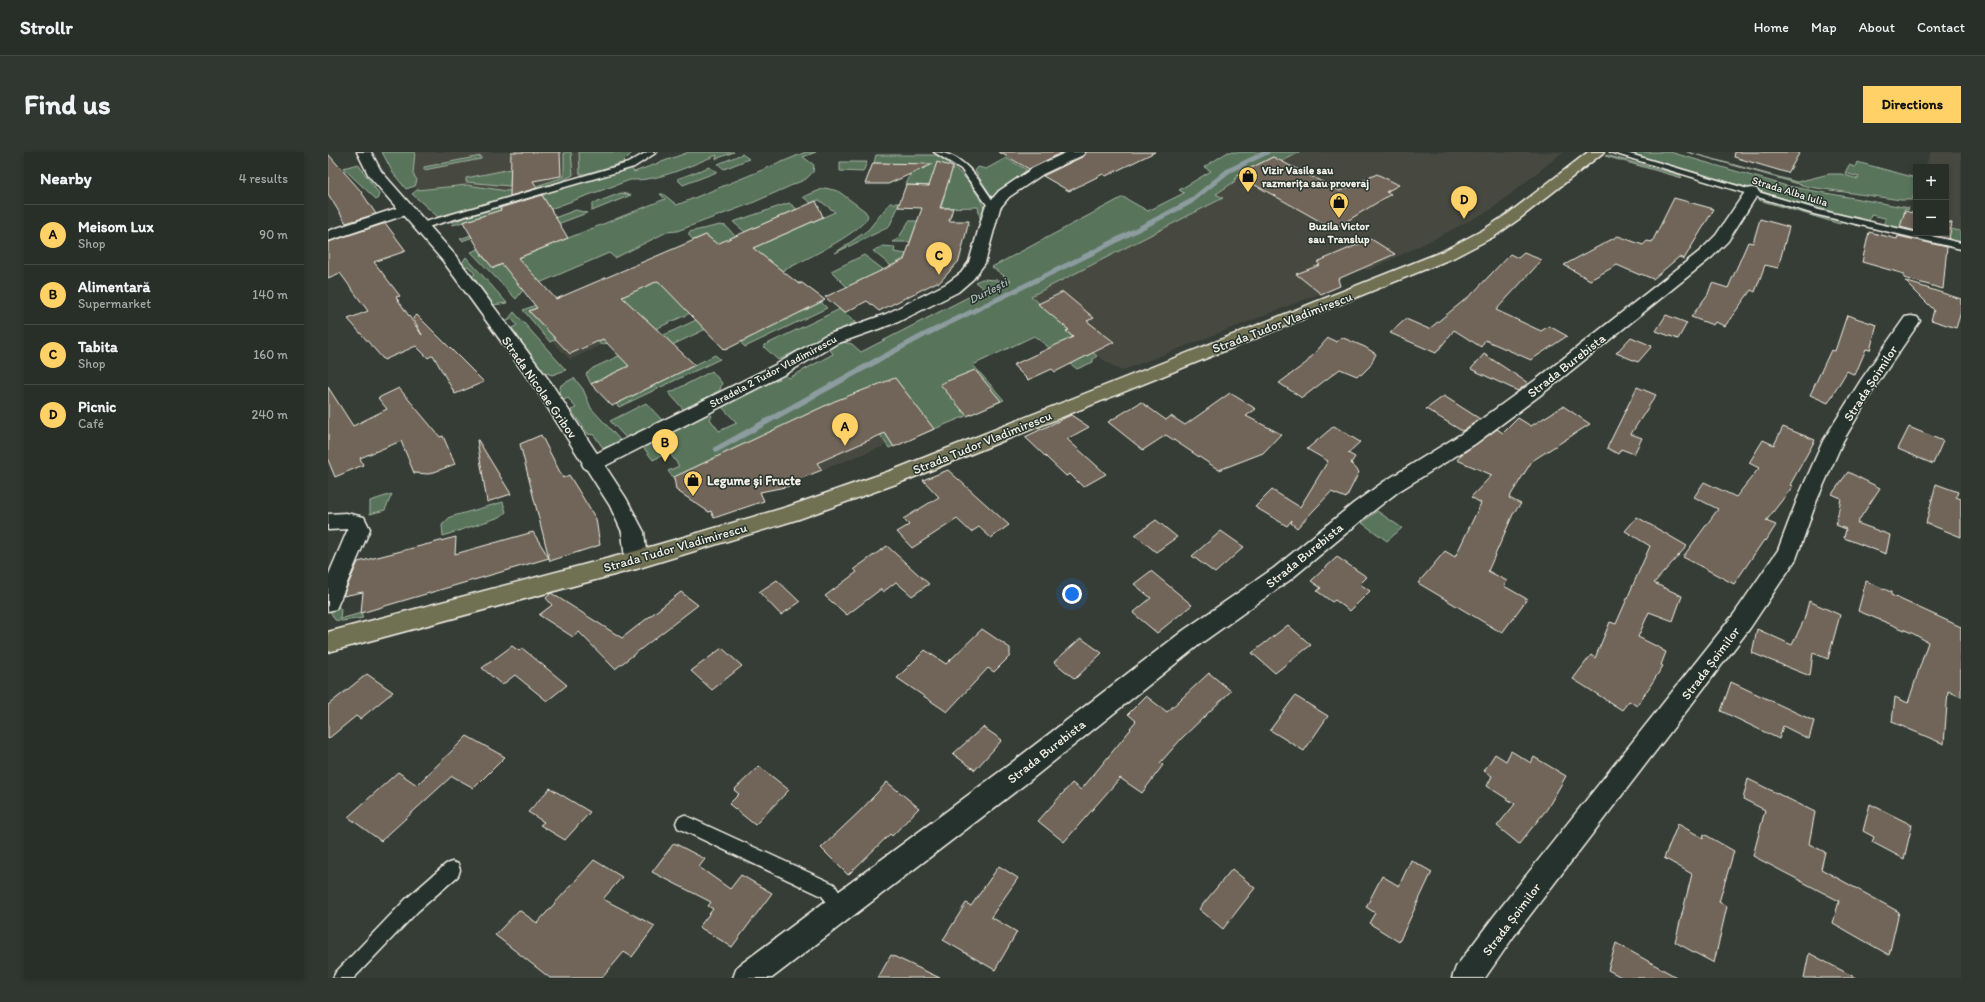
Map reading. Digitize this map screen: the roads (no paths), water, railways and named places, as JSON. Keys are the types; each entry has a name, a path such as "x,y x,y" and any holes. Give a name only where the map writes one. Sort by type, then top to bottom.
{"main road":[{"name":"Strada Tudor Vladimirescu","path":"328,642 636,560 792,513 900,474 1432,262 1489,233 1514,216 1597,152"}],"street":[{"name":"Strada Nicolae Gribov","path":"364,152 374,173 449,258 544,387 619,504 633,532 636,560"},
{"name":"Stradela 2 Tudor Vladimirescu","path":"592,464 783,368 830,340 892,318 952,288 967,276 977,263 992,208 1004,194 1017,184 1078,152"},
{"name":"Strada Burebista","path":"748,978 1019,773 1192,637 1282,574 1361,509 1392,486 1468,439 1544,384 1706,254 1722,238 1752,192"},
{"path":"328,236 406,210"},
{"name":"Strada Șoimilor","path":"1467,978 1504,926 1596,810 1746,614 1788,553 1807,500 1833,442 1868,384 1911,321"},
{"path":"328,522 356,522 359,529 328,602"}],"lane":[{"path":"421,226 631,165 653,152"},
{"path":"938,152 964,167 992,208"},
{"name":"Strada Alba Iulia","path":"1614,152 1817,212 1961,246"},
{"path":"684,823 828,890 841,907"},
{"path":"342,978 412,905 452,870"}],"waterway":[{"name":"Durlești","path":"874,362 924,335 1094,252 1190,202 1228,171 1267,152"},
{"name":"Durlești","path":"717,449 876,361"}],"place":[{"name":"Vizir Vasile sau razmerița sau proveraj","path":"1248,193"},
{"name":"Buzila Victor sau Translup","path":"1339,219"},
{"name":"Picnic","path":"1464,219"},
{"name":"Tabita","path":"939,275"},
{"name":"Meisom Lux","path":"845,446"},
{"name":"Alimentară","path":"665,462"},
{"name":"Legume și Fructe","path":"693,497"}]}
